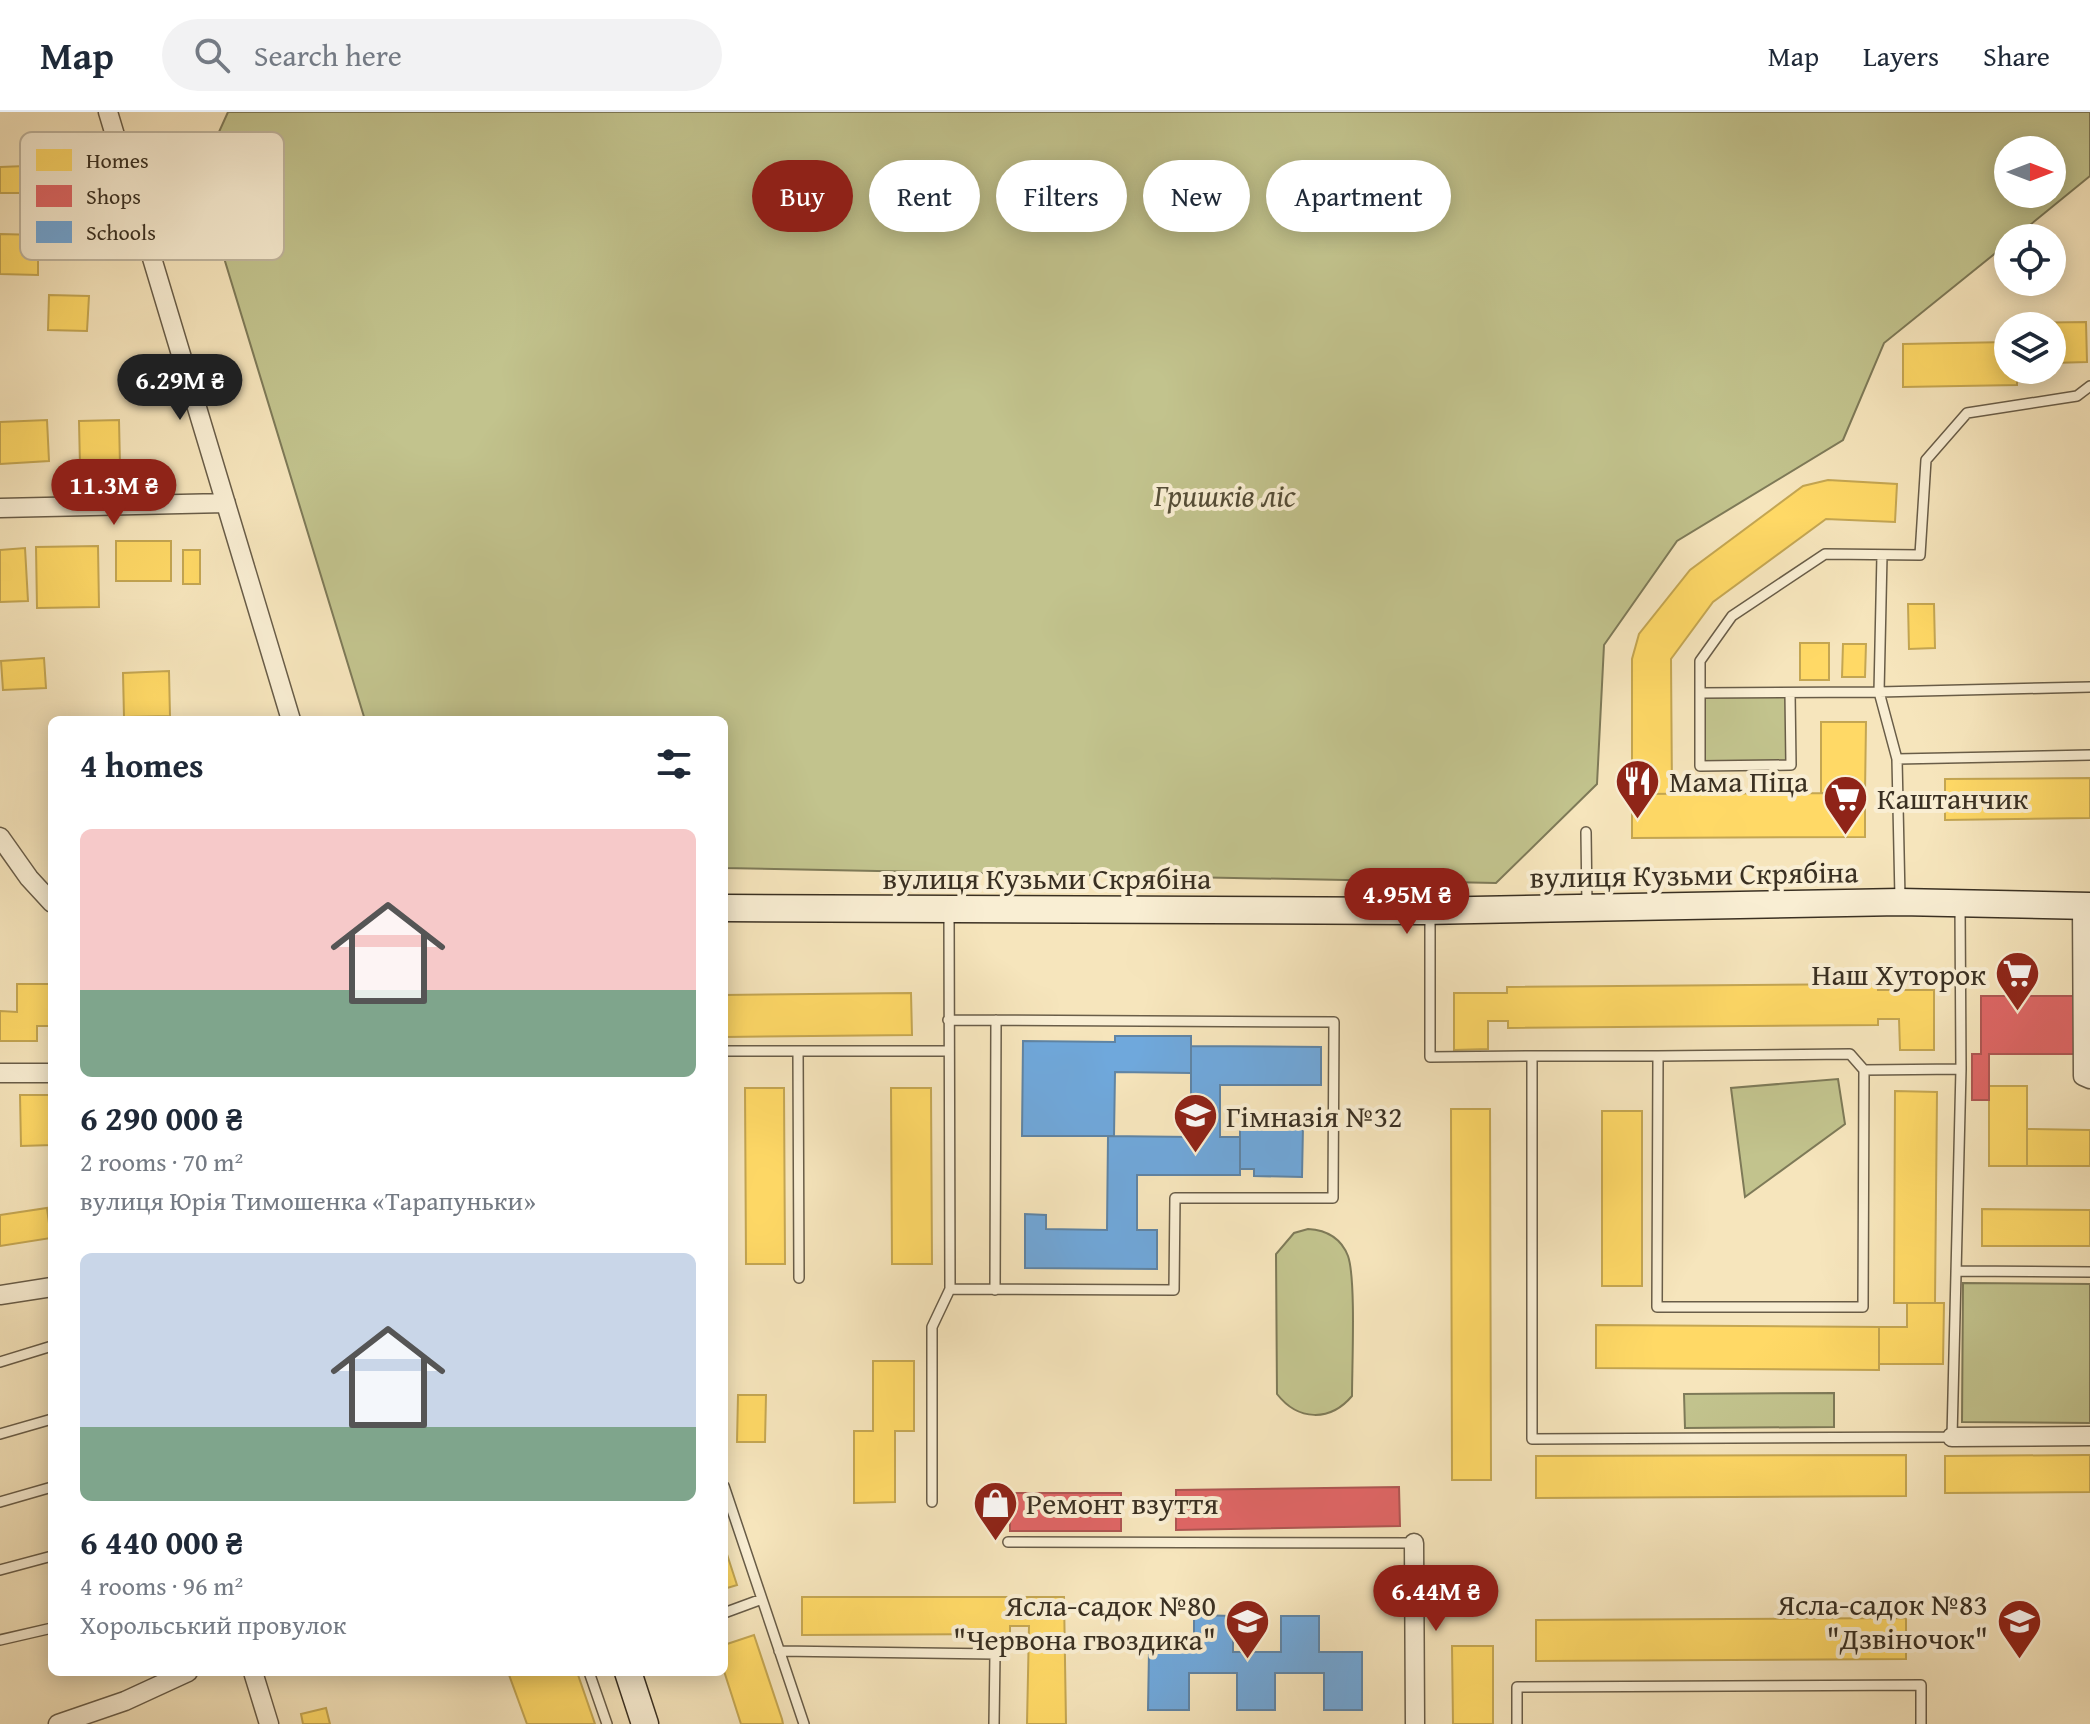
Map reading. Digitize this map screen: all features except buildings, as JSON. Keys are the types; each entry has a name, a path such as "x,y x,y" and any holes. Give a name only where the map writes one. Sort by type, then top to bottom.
{"street":[{"path":"108,112 114,132"},
{"path":"153,260 290,716"},
{"path":"0,508 226,503"},
{"path":"0,837 48,899"},
{"name":"вулиця Кузьми Скрябіна","path":"728,908 1430,911 1900,902 2086,906"},
{"path":"2086,906 2083,1076 2090,1079"},
{"path":"0,1073 48,1073"},
{"path":"0,1295 48,1288"},
{"path":"1952,1437 2090,1436"},
{"path":"1414,1543 1415,1724"},
{"path":"58,1724 125,1701 179,1676"},
{"path":"254,1676 269,1724"},
{"path":"629,1676 645,1724"}],"lane":[{"path":"1790,693 1791,765 1700,766 1700,661 1732,616 1825,554 1920,555 1926,460 1967,413 2077,396 2090,386"},
{"path":"1882,555 1879,692 1897,759 1900,902"},
{"path":"1700,693 2090,687"},
{"path":"1897,759 2090,755"},
{"path":"1586,832 1587,908"},
{"path":"1532,1056 1532,1439 1952,1437 1961,1069 1960,902"},
{"path":"932,1502 932,1327 950,1289 949,910"},
{"path":"1430,911 1430,1057 1850,1054 1864,1070 1863,1307 1657,1307 1658,1056"},
{"path":"948,1020 1334,1022 1333,1198 1175,1198 1174,1290 950,1289"},
{"path":"995,1290 996,1020"},
{"path":"728,1051 948,1051"},
{"path":"798,1051 799,1278"},
{"path":"1864,1070 1961,1069"},
{"path":"1956,1271 2090,1272"},
{"path":"0,1362 48,1347"},
{"path":"0,1434 48,1420"},
{"path":"0,1502 48,1488"},
{"path":"728,1498 804,1724"},
{"path":"1008,1542 1414,1543"},
{"path":"0,1570 48,1557"},
{"path":"728,1612 762,1599"},
{"path":"0,1640 48,1629"},
{"path":"779,1651 995,1654 994,1724"},
{"path":"590,1676 607,1724"},
{"path":"1517,1724 1517,1687 1921,1685 1921,1724"}],"green space":[{"name":"Гришків ліс","path":"228,112 2090,112 2090,176 2066,196 2066,136 1994,136 1994,208 2051,208 2031,224 1994,224 1994,254 1884,343 1843,440 1677,541 1604,645 1597,784 1496,883 728,868 728,716 364,716 225,260 284,260 284,132 219,132"},
{"path":"1789,695 1789,764 1702,764 1702,696"},
{"path":"1838,1079 1845,1124 1745,1197 1731,1088"},
{"path":"1308,1229 1332,1236 1345,1250 1353,1302 1352,1396 1334,1410 1314,1415 1294,1409 1277,1394 1276,1254 1294,1233"},
{"path":"1963,1283 2090,1284 2090,1423 1962,1422"},
{"path":"1834,1393 1834,1427 1685,1428 1684,1394"}],"place":[{"name":"Мама Піца","path":"1638,820"},
{"name":"Каштанчик","path":"1846,837"},
{"name":"Наш Хуторок","path":"2017,1013"},
{"name":"Гімназія №32","path":"1195,1155"},
{"name":"Ремонт взуття","path":"995,1542"},
{"name":"Ясла-садок №83 \"Дзвіночок\"","path":"2019,1660"},
{"name":"Ясла-садок №80 \"Червона гвоздика\"","path":"1247,1661"}]}
